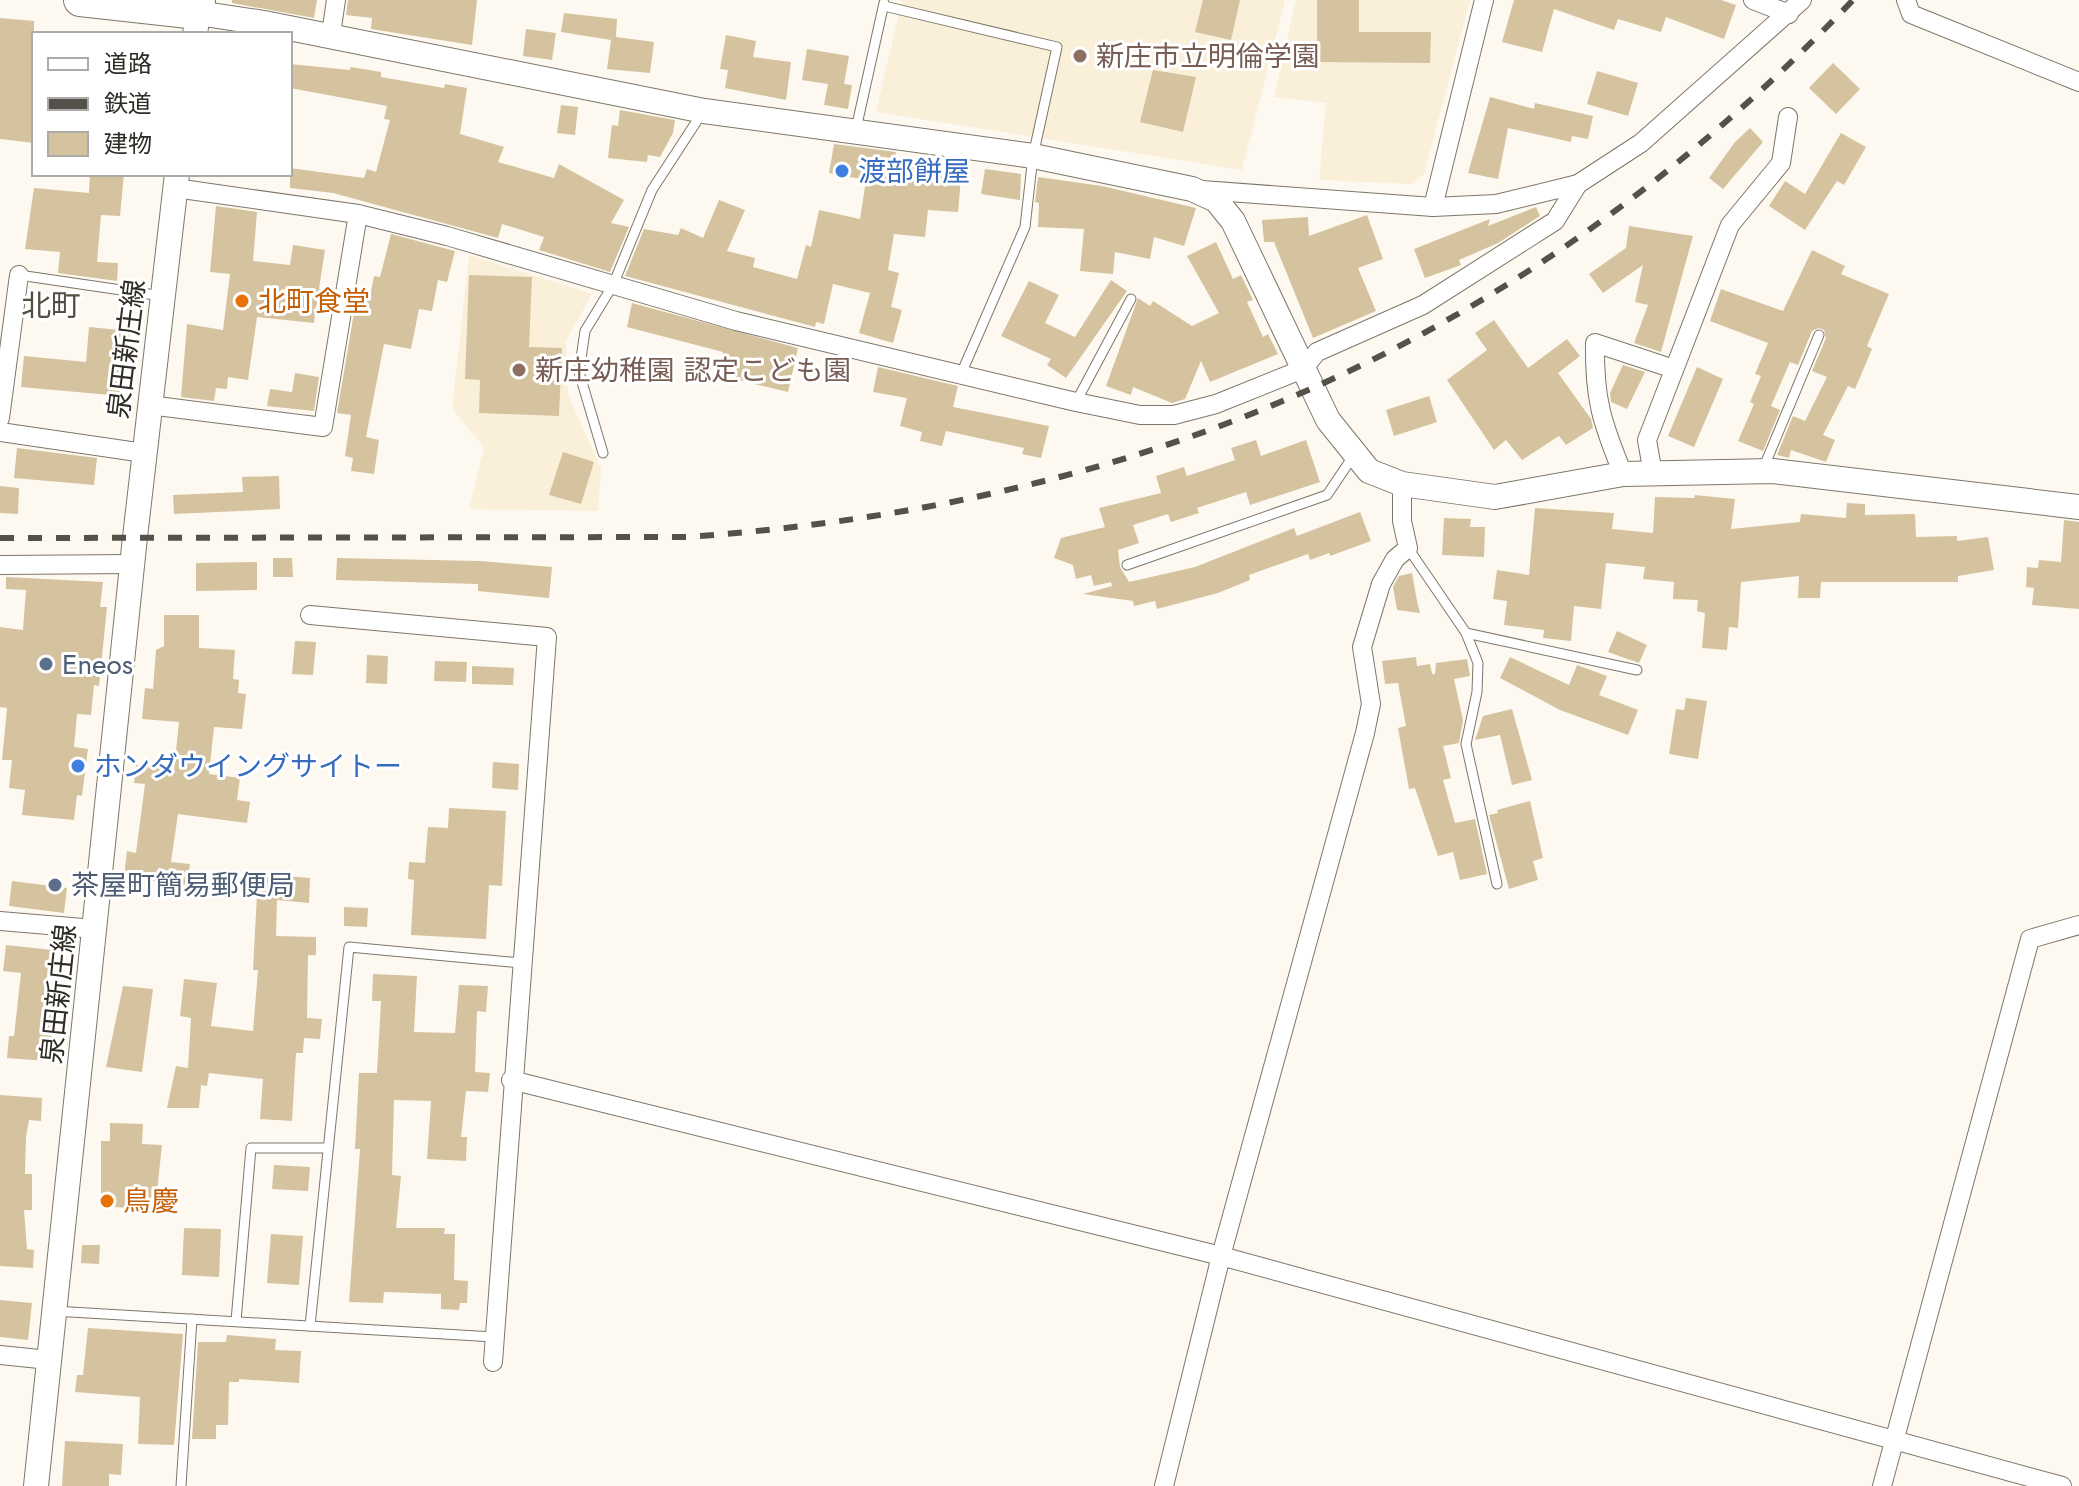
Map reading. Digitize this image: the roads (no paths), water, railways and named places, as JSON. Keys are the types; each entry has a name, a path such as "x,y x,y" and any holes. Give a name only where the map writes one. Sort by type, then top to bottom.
{"highway":[{"path":"80,0 197,16"}],"street":[{"path":"331,34 336,0"},
{"path":"1433,207 1484,0"},
{"path":"1753,0 1796,7"},
{"path":"1906,0 1911,14 2079,82"},
{"path":"197,16 331,34 704,111 1033,156 1192,189 1433,207 1496,204 1578,184 1641,143 1796,7"},
{"path":"1653,474 1647,440 1730,225 1781,163 1788,117"},
{"path":"176,181 358,214 736,321 1140,415 1174,415 1216,404 1303,369 1317,352 1423,305 1555,221 1578,184"},
{"name":"泉田新庄線","path":"36,1486 149,405 176,181"},
{"path":"1192,189 1216,200 1233,221 1328,420 1369,471 1402,484 1495,497 1623,474 1762,471 2079,507"},
{"path":"149,405 323,427 358,214"},
{"path":"1,406 4,342 19,275"},
{"path":"1623,474 1597,400 1595,343 1674,369"},
{"path":"0,432 144,453"},
{"path":"1164,1486 1221,1256 1365,733 1371,704 1362,647 1381,584 1395,559 1408,548 1402,521 1402,484"},
{"path":"0,565 132,564"},
{"path":"310,615 547,637 511,1080 493,1362"},
{"path":"0,921 95,929"},
{"path":"1882,1486 2030,939 2079,925"},
{"path":"511,1080 1221,1256 2062,1486"},
{"path":"0,1355 49,1360"}],"lane":[{"path":"855,132 884,3 1057,47 1033,156 1025,227 961,374"},
{"path":"603,453 583,394 580,350 594,313 613,285 652,190 704,111"},
{"path":"19,275 162,296"},
{"path":"1076,402 1131,299"},
{"path":"1762,471 1819,335"},
{"path":"1127,565 1327,495 1355,453"},
{"path":"1408,548 1466,633 1478,663 1477,692 1466,744 1497,884"},
{"path":"1466,633 1637,670"},
{"path":"310,1326 349,947 521,963"},
{"path":"236,1321 251,1148 328,1148"},
{"path":"54,1311 494,1337"},
{"path":"181,1486 192,1319"}],"railway":[{"path":"0,538 686,537 856,519 1019,487 1174,442 1322,384 1464,310 1599,222 1729,119 1853,0"}],"place":[{"name":"新庄市立明倫学園","path":"1080,56"},
{"name":"渡部餅屋","path":"842,171"},
{"name":"北町食堂","path":"242,301"},
{"name":"新庄幼稚園 認定こども園","path":"519,370"},
{"name":"Eneos","path":"46,664"},
{"name":"ホンダウイングサイトー","path":"78,766"},
{"name":"茶屋町簡易郵便局","path":"55,885"},
{"name":"鳥慶","path":"107,1201"}],"district":[{"name":"北町","path":"51,306"}]}
